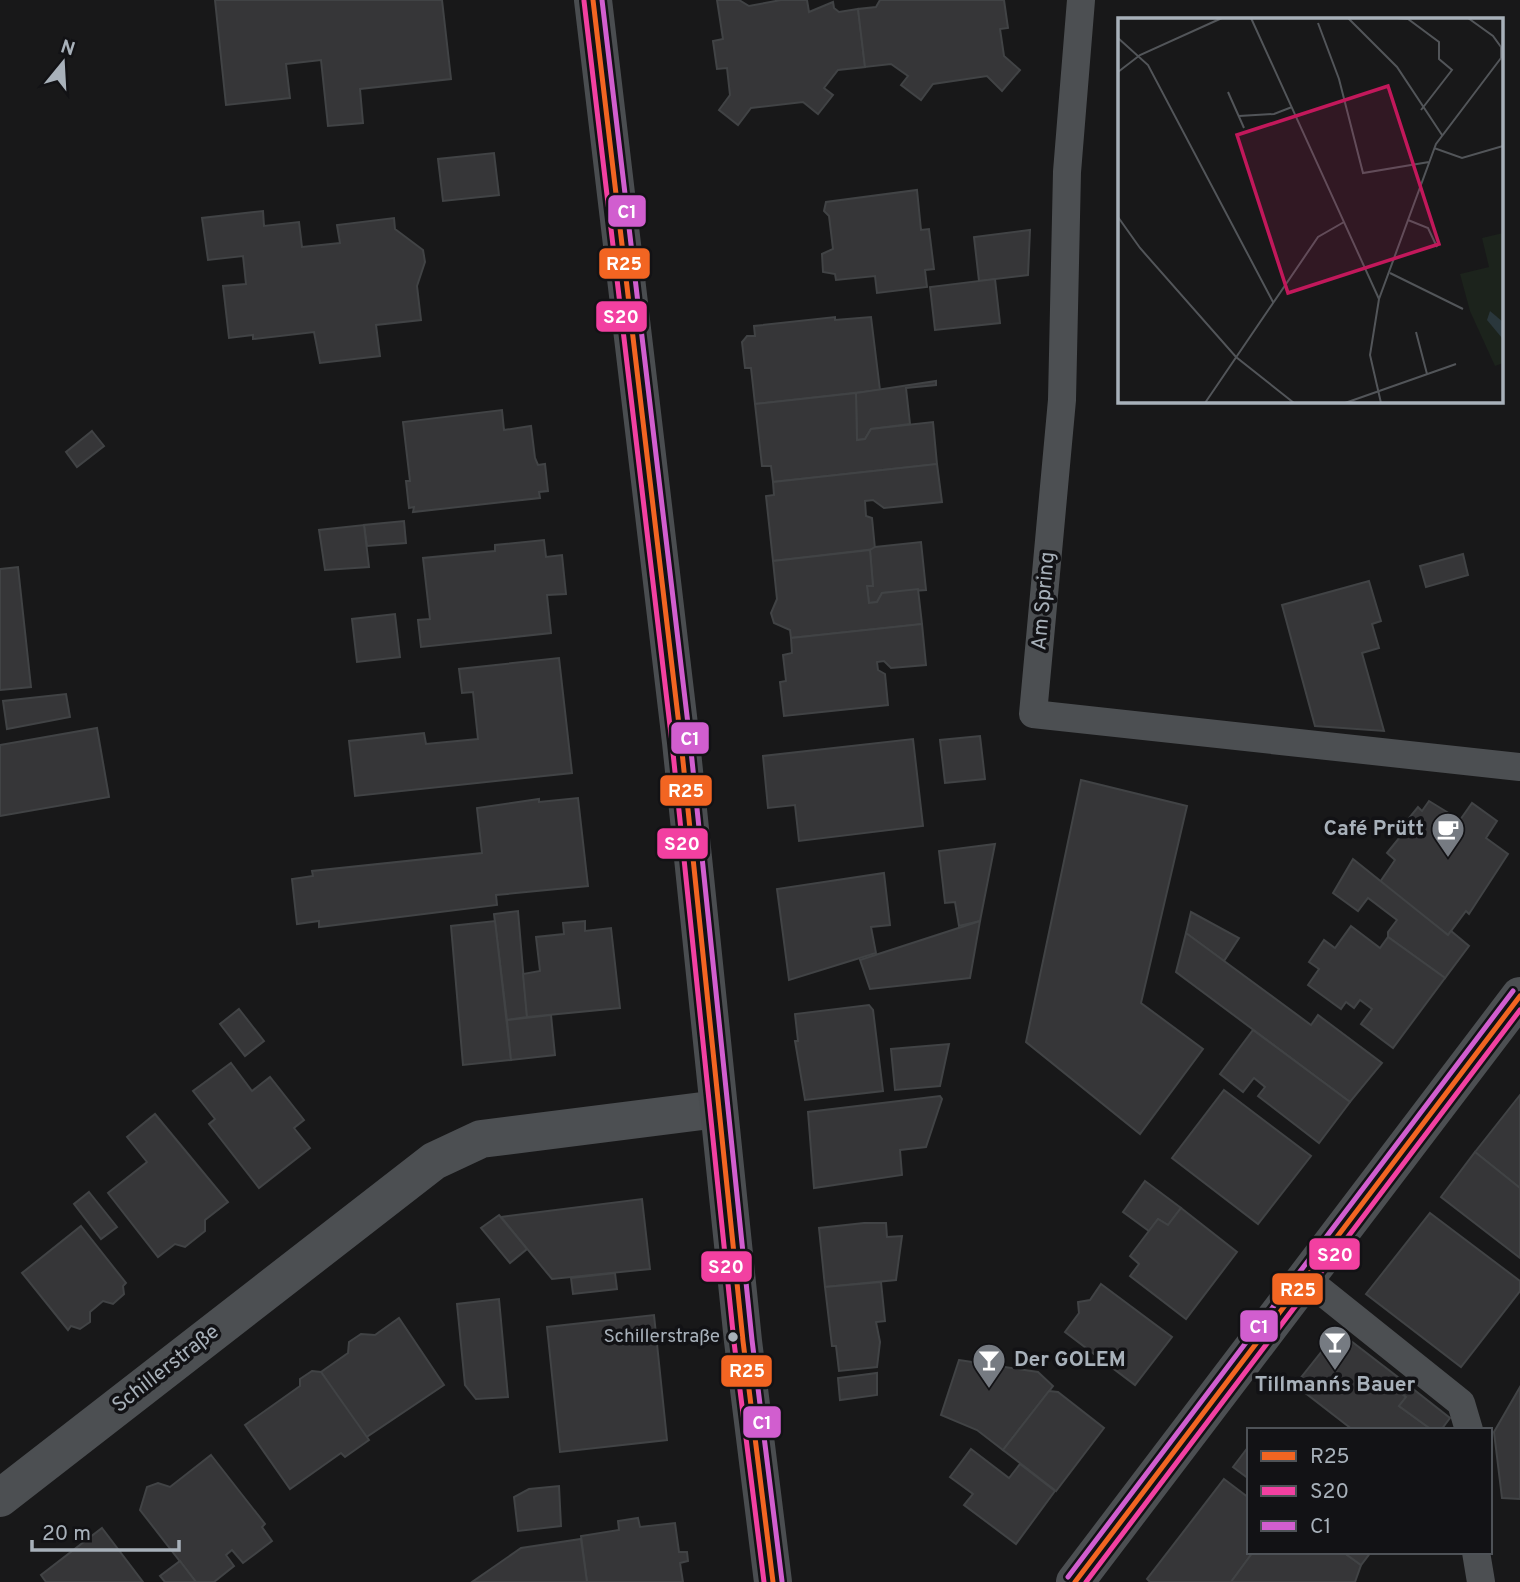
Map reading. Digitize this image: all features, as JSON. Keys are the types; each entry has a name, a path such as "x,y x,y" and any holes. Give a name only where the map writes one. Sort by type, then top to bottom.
{"street":[{"path":"593,0 681,742 743,1341 773,1582"},
{"path":"1075,1582 1520,996"},
{"name":"Schillerstraße","path":"0,1498 434,1161 481,1139 718,1109"}],"lane":[{"name":"Am Spring","path":"1081,0 1067,172 1062,400 1033,713 1520,767"},
{"path":"1305,1278 1461,1404 1468,1428"},
{"path":"1476,1554 1481,1582"}],"building":[{"path":"215,0 442,0 451,79 360,89 363,123 328,126 321,60 286,64 290,98 226,105"},
{"path":"717,0 739,0 749,6 781,0 807,0 809,12 833,2 834,8 839,12 858,9 865,67 838,70 824,88 833,95 818,114 803,102 751,108 738,125 719,110 730,95 727,68 717,69 713,41 723,39"},
{"path":"880,0 1004,0 1008,28 1000,29 1004,56 1020,70 1002,91 987,76 933,84 921,100 901,85 908,76 891,64 865,67 858,9 876,7"},
{"path":"494,153 499,195 443,201 438,159"},
{"path":"917,190 921,230 929,229 934,269 925,270 927,287 877,293 875,276 836,280 835,274 823,272 822,254 833,249 829,216 824,211 826,202"},
{"path":"263,211 264,226 299,222 302,247 340,243 337,225 394,218 395,229 423,250 425,262 417,286 421,320 376,325 380,356 320,363 314,332 253,339 253,335 229,338 223,286 246,284 243,256 208,260 202,218"},
{"path":"1030,230 1028,275 979,281 974,237"},
{"path":"995,279 1000,323 935,330 930,287"},
{"path":"835,317 835,320 871,317 880,390 755,404 751,368 745,368 742,342 747,336 755,336 754,326"},
{"path":"936,381 936,385 906,388 910,424 871,429 865,439 857,440 856,393"},
{"path":"856,393 857,440 865,439 871,429 933,422 937,464 773,482 771,466 762,466 755,404"},
{"path":"502,410 504,430 531,426 535,458 538,465 545,464 548,491 539,492 540,498 413,512 414,507 409,508 406,481 410,481 403,422"},
{"path":"92,431 104,446 77,467 66,452"},
{"path":"937,464 942,502 884,508 873,500 865,501 866,516 872,518 875,549 773,561 766,496 774,495 773,482"},
{"path":"404,521 406,543 367,546 364,525"},
{"path":"364,525 369,567 325,570 319,530"},
{"path":"544,540 546,557 562,555 566,594 547,595 551,633 421,647 418,620 430,619 423,558 495,551 495,545"},
{"path":"921,542 926,590 882,593 877,602 869,603 867,586 873,586 870,550 875,547"},
{"path":"870,550 873,586 867,586 869,603 877,602 882,593 918,589 922,624 791,638 790,630 774,623 771,613 777,599 773,561"},
{"path":"1463,554 1468,575 1426,587 1420,566"},
{"path":"18,567 31,687 0,690 0,569"},
{"path":"1369,581 1381,621 1372,624 1379,648 1362,653 1384,731 1315,726 1282,605"},
{"path":"395,614 400,657 357,662 352,619"},
{"path":"922,624 926,665 891,668 884,661 877,662 878,670 885,674 888,705 784,716 780,682 786,681 783,655 792,653 791,638"},
{"path":"559,658 572,773 355,796 349,741 424,733 426,744 478,739 473,692 462,693 459,669"},
{"path":"66,694 70,717 7,729 3,701"},
{"path":"97,728 109,797 0,816 0,745"},
{"path":"980,736 985,779 945,783 940,740"},
{"path":"913,739 923,826 799,841 795,805 768,808 763,756"},
{"path":"1081,780 1187,806 1141,1003 1203,1049 1140,1134 1026,1042"},
{"path":"578,798 588,886 496,895 497,905 319,927 319,921 297,924 292,879 313,876 312,871 482,853 477,808 539,799 539,802"},
{"path":"1429,801 1460,820 1472,803 1497,821 1486,838 1508,854 1469,914 1466,911 1448,935 1380,882 1395,860 1387,853 1413,821 1409,818 1418,807 1422,811"},
{"path":"995,844 980,921 959,926 955,902 945,903 939,851"},
{"path":"1353,859 1448,935 1451,931 1469,946 1445,978 1388,937 1388,932 1397,920 1368,898 1358,911 1333,893"},
{"path":"884,873 890,925 871,927 876,953 789,980 777,889"},
{"path":"518,911 527,1017 507,1020 494,914"},
{"path":"1191,912 1239,938 1224,961 1186,933"},
{"path":"495,921 511,1060 463,1065 451,926"},
{"path":"585,921 585,931 611,928 620,1008 527,1017 523,974 540,971 536,937 564,934 563,923"},
{"path":"980,921 970,978 870,989 860,960"},
{"path":"1351,926 1380,948 1388,937 1445,978 1393,1048 1361,1024 1372,1009 1360,1000 1354,1008 1346,1002 1341,1009 1308,985 1319,969 1309,962 1324,940 1335,948"},
{"path":"1186,933 1311,1025 1318,1015 1382,1063 1350,1102 1176,972"},
{"path":"869,1005 873,1010 883,1091 805,1100 795,1041 798,1041 795,1014"},
{"path":"239,1009 264,1041 245,1056 220,1024"},
{"path":"551,1015 555,1055 511,1060 507,1020"},
{"path":"1253,1030 1350,1102 1319,1143 1258,1096 1265,1087 1254,1078 1243,1092 1220,1074"},
{"path":"949,1044 940,1086 895,1090 891,1049"},
{"path":"231,1063 252,1091 270,1077 304,1120 294,1128 310,1148 259,1188 209,1124 215,1119 193,1091"},
{"path":"1224,1090 1311,1156 1258,1224 1172,1158"},
{"path":"1520,1095 1520,1188 1475,1152"},
{"path":"940,1096 942,1099 926,1147 900,1150 902,1175 814,1188 808,1112"},
{"path":"155,1114 228,1202 205,1220 205,1231 185,1247 175,1244 158,1257 108,1193 147,1162 127,1137"},
{"path":"1475,1152 1520,1188 1520,1258 1441,1197"},
{"path":"1145,1181 1181,1208 1168,1225 1158,1219 1149,1231 1123,1212"},
{"path":"89,1192 117,1227 101,1239 74,1204"},
{"path":"642,1199 650,1269 552,1279 501,1217"},
{"path":"1181,1208 1237,1252 1186,1319 1130,1276 1139,1264 1130,1256 1158,1219 1168,1225"},
{"path":"1430,1213 1520,1281 1520,1291 1461,1367 1366,1294"},
{"path":"499,1215 527,1249 510,1263 481,1228"},
{"path":"886,1223 887,1237 902,1236 896,1280 825,1287 819,1228"},
{"path":"81,1226 126,1283 123,1286 124,1294 113,1304 103,1301 90,1312 90,1322 80,1329 71,1326 68,1330 22,1273"},
{"path":"615,1273 617,1289 573,1294 571,1278"},
{"path":"881,1282 885,1321 876,1322 880,1342 877,1367 839,1371 836,1346 832,1346 825,1287"},
{"path":"1101,1284 1172,1337 1135,1385 1065,1332 1079,1313 1078,1302 1090,1300"},
{"path":"499,1299 508,1397 476,1399 465,1385 457,1304"},
{"path":"654,1315 667,1440 560,1452 547,1327"},
{"path":"399,1318 444,1385 365,1438 321,1372 348,1353 349,1342 361,1334 375,1335"},
{"path":"1338,1331 1403,1381 1397,1390 1406,1397 1399,1406 1429,1428 1350,1428 1295,1385"},
{"path":"959,1360 1038,1372 1053,1386 1003,1450 977,1430 941,1415"},
{"path":"312,1371 321,1372 369,1440 345,1457 341,1453 290,1489 245,1425 300,1386 300,1379"},
{"path":"877,1373 877,1395 840,1400 838,1378"},
{"path":"1403,1381 1450,1418 1442,1428 1429,1428 1399,1406 1406,1397 1397,1390"},
{"path":"1520,1387 1520,1499 1502,1498 1494,1432"},
{"path":"1049,1391 1058,1392 1104,1428 1056,1491 1003,1450"},
{"path":"971,1449 1009,1478 1020,1464 1055,1491 1016,1544 964,1505 973,1494 950,1477"},
{"path":"1247,1449 1247,1478 1233,1467"},
{"path":"211,1455 265,1524 262,1527 272,1541 243,1563 232,1550 226,1555 234,1566 214,1582 196,1582 140,1510 147,1487 158,1483 170,1487"},
{"path":"1224,1479 1247,1496 1247,1554 1252,1554 1231,1582 1150,1582 1147,1579"},
{"path":"559,1486 561,1526 518,1531 514,1497 529,1489"},
{"path":"638,1518 640,1527 675,1523 679,1552 687,1552 688,1561 680,1563 683,1582 587,1582 581,1536 619,1530 618,1521"},
{"path":"102,1528 143,1582 46,1582 41,1575"},
{"path":"581,1539 587,1582 472,1582 521,1548"},
{"path":"1252,1554 1346,1554 1361,1565 1355,1582 1231,1582"},
{"path":"1346,1554 1369,1554 1361,1565"},
{"path":"180,1561 196,1582 165,1582 160,1576"}],"transit line":[{"name":"R25","path":"593,0 681,742 743,1341 773,1582"},
{"name":"C1","path":"602,0 690,741 752,1340 782,1581"},
{"name":"S20","path":"584,1 672,743 734,1342 764,1582"},
{"name":"C1","path":"1068,1577 1513,991"},
{"name":"R25","path":"1075,1582 1520,996"},
{"name":"S20","path":"1086,1582 1520,1010"}],"place":[{"name":"Café Prütt","path":"1448,859"},
{"name":"Schillerstraße","path":"733,1337"},
{"name":"Tillmann´s Bauer","path":"1335,1372"},
{"name":"Der GOLEM","path":"989,1390"}]}
